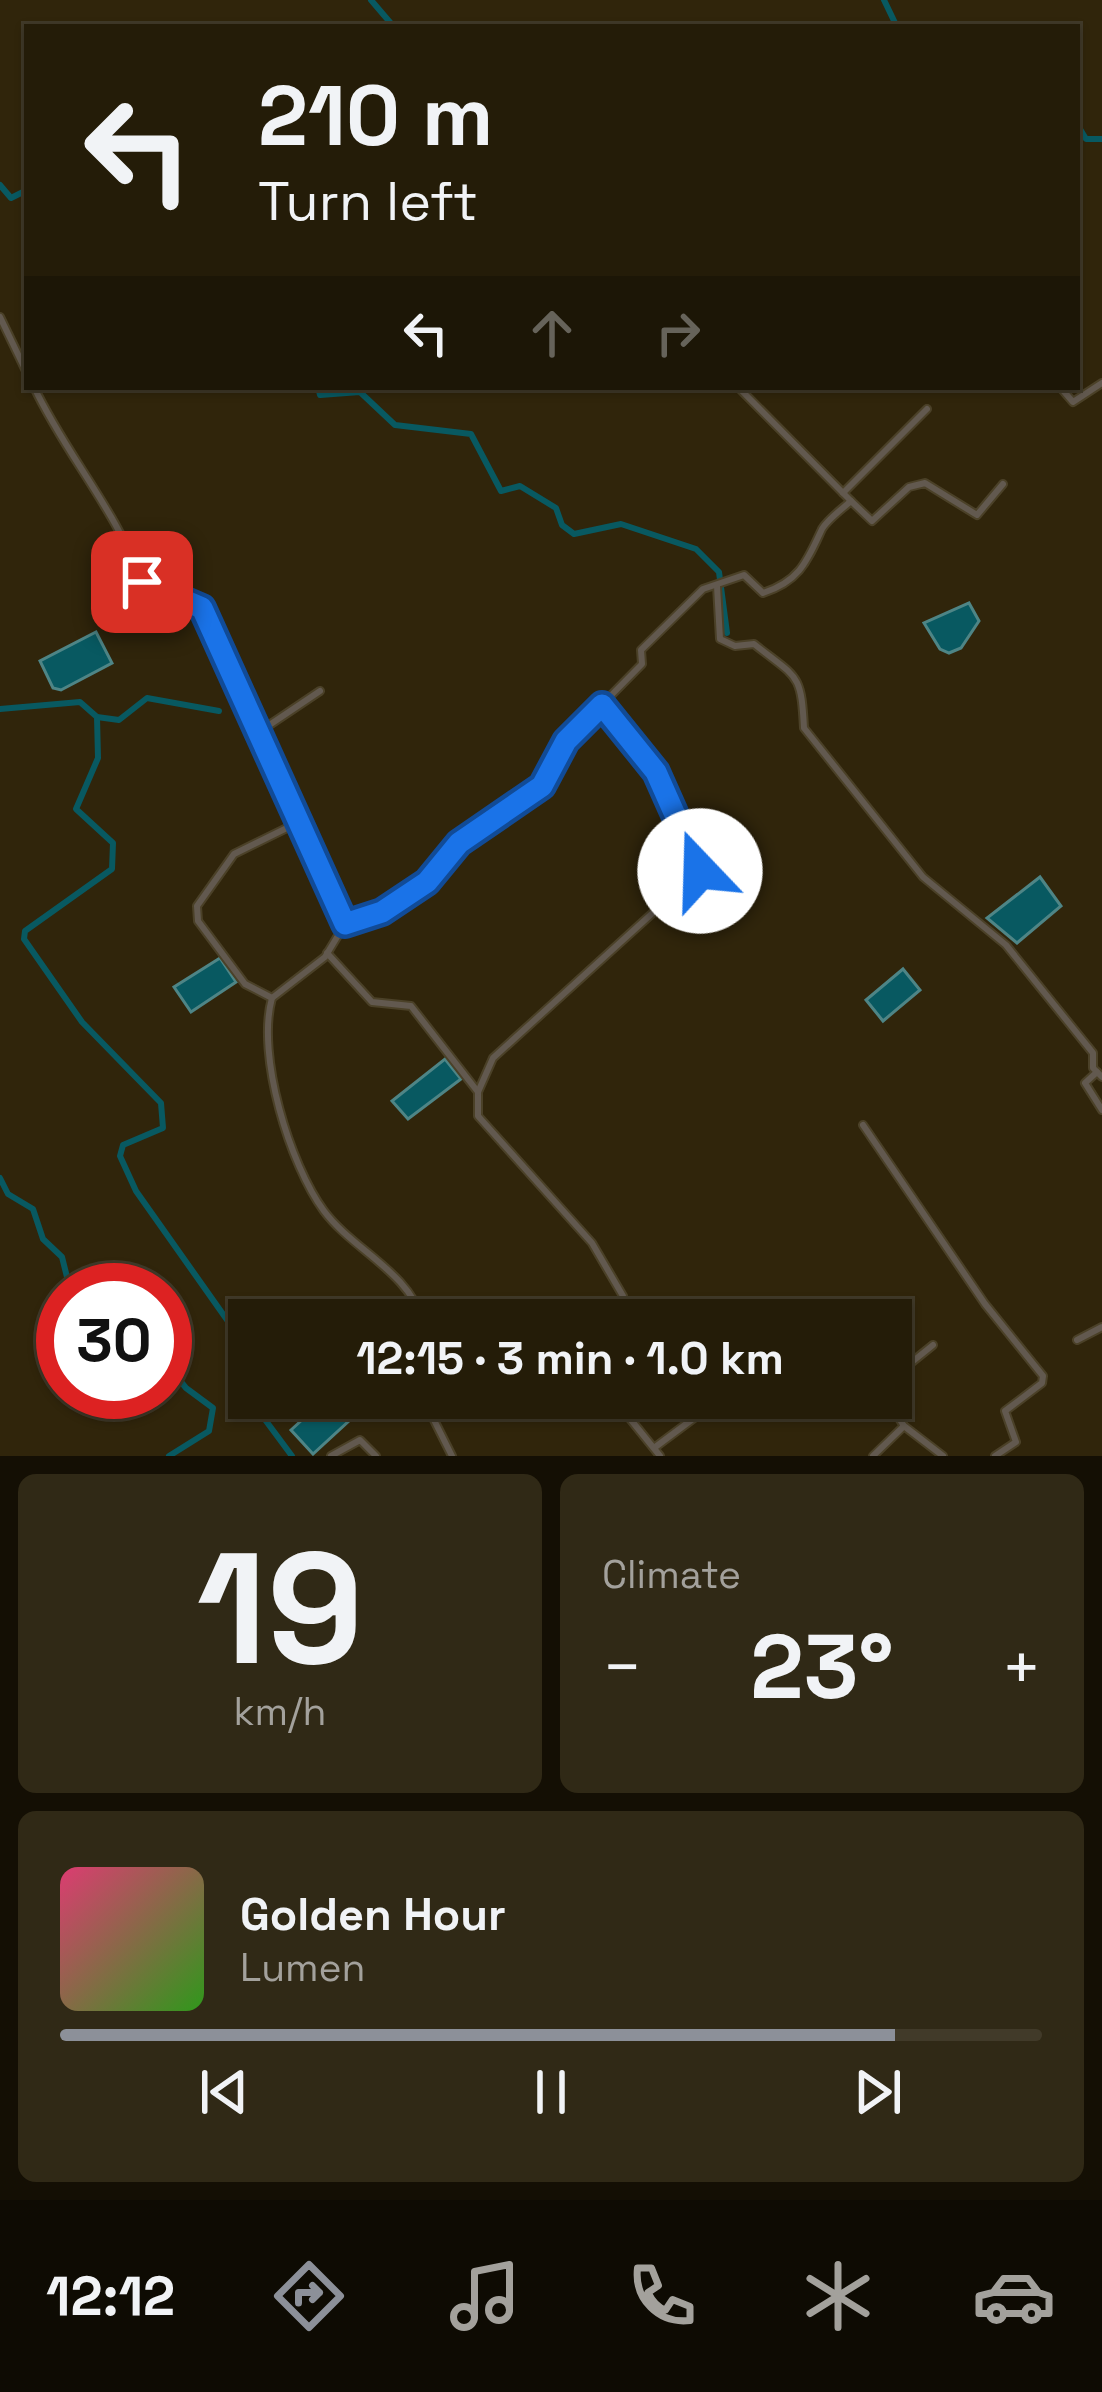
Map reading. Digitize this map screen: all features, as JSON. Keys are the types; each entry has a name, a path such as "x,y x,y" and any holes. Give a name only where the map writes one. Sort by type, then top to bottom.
{"street":[{"path":"0,317 24,367"},
{"path":"1063,390 1073,402 1102,383"},
{"path":"35,390 50,424 131,550 142,582 202,608 345,924"},
{"path":"741,390 872,521 909,488 925,483 977,515 1003,484"},
{"path":"844,493 927,409"},
{"path":"411,1299 394,1274 323,1210 278,1122 268,1010 272,998 327,953 345,924 382,912 427,882 459,843 542,786 566,741 642,664 641,650 704,589 731,584 744,575 763,593 781,587 808,565 823,526 851,501"},
{"path":"717,586 720,639 735,646 754,644 796,677 806,693 804,728 922,877 1006,945 1093,1053 1099,1075 1085,1083 1102,1110"},
{"path":"256,734 320,691"},
{"path":"602,705 656,772 700,871 493,1058 478,1092 478,1116 592,1243 623,1299"},
{"path":"272,998 245,985 198,920 197,906 234,854 298,823"},
{"path":"327,953 372,1001 411,1006 478,1092"},
{"path":"863,1125 998,1322 1043,1376 1042,1383 1004,1411 1016,1439 995,1456"},
{"path":"1077,1340 1102,1327"},
{"path":"912,1362 933,1345"},
{"path":"434,1419 452,1456"},
{"path":"630,1419 657,1452 696,1419"},
{"path":"900,1419 943,1456"},
{"path":"873,1456 904,1426"},
{"path":"331,1456 359,1440 376,1456"}],"water":[{"path":"969,603 979,621 961,648 949,653 940,649 924,623"},
{"path":"96,632 112,663 61,690 53,688 40,661"},
{"path":"1040,877 1061,906 1017,943 987,918"},
{"path":"220,958 236,982 191,1012 174,987"},
{"path":"903,969 920,990 883,1021 866,1000"},
{"path":"445,1059 461,1079 408,1119 392,1101"},
{"path":"303,1419 351,1419 313,1454 291,1430"}],"waterway":[{"path":"371,0 391,24"},
{"path":"884,0 896,24"},
{"path":"1080,129 1086,139 1102,139"},
{"path":"0,185 11,198 24,192"},
{"path":"319,390 320,395 360,392 395,425 471,434 501,491 520,486 556,508 562,525 574,534 621,524 696,549 719,572 727,633"},
{"path":"0,709 80,702 97,717 119,720 147,698 219,711"},
{"path":"97,717 98,758 76,809 113,843 112,869 25,931 24,939 82,1022 161,1103 163,1128 123,1145 120,1156 136,1191 228,1321"},
{"path":"0,1178 8,1194 33,1209 43,1239 64,1263"},
{"path":"169,1456 209,1431 213,1408 192,1392"},
{"path":"265,1419 292,1456"}],"route":[{"path":"142,582 202,608 345,924 382,912 427,882 459,843 542,786 566,741 602,705 669,793 700,871"}]}
